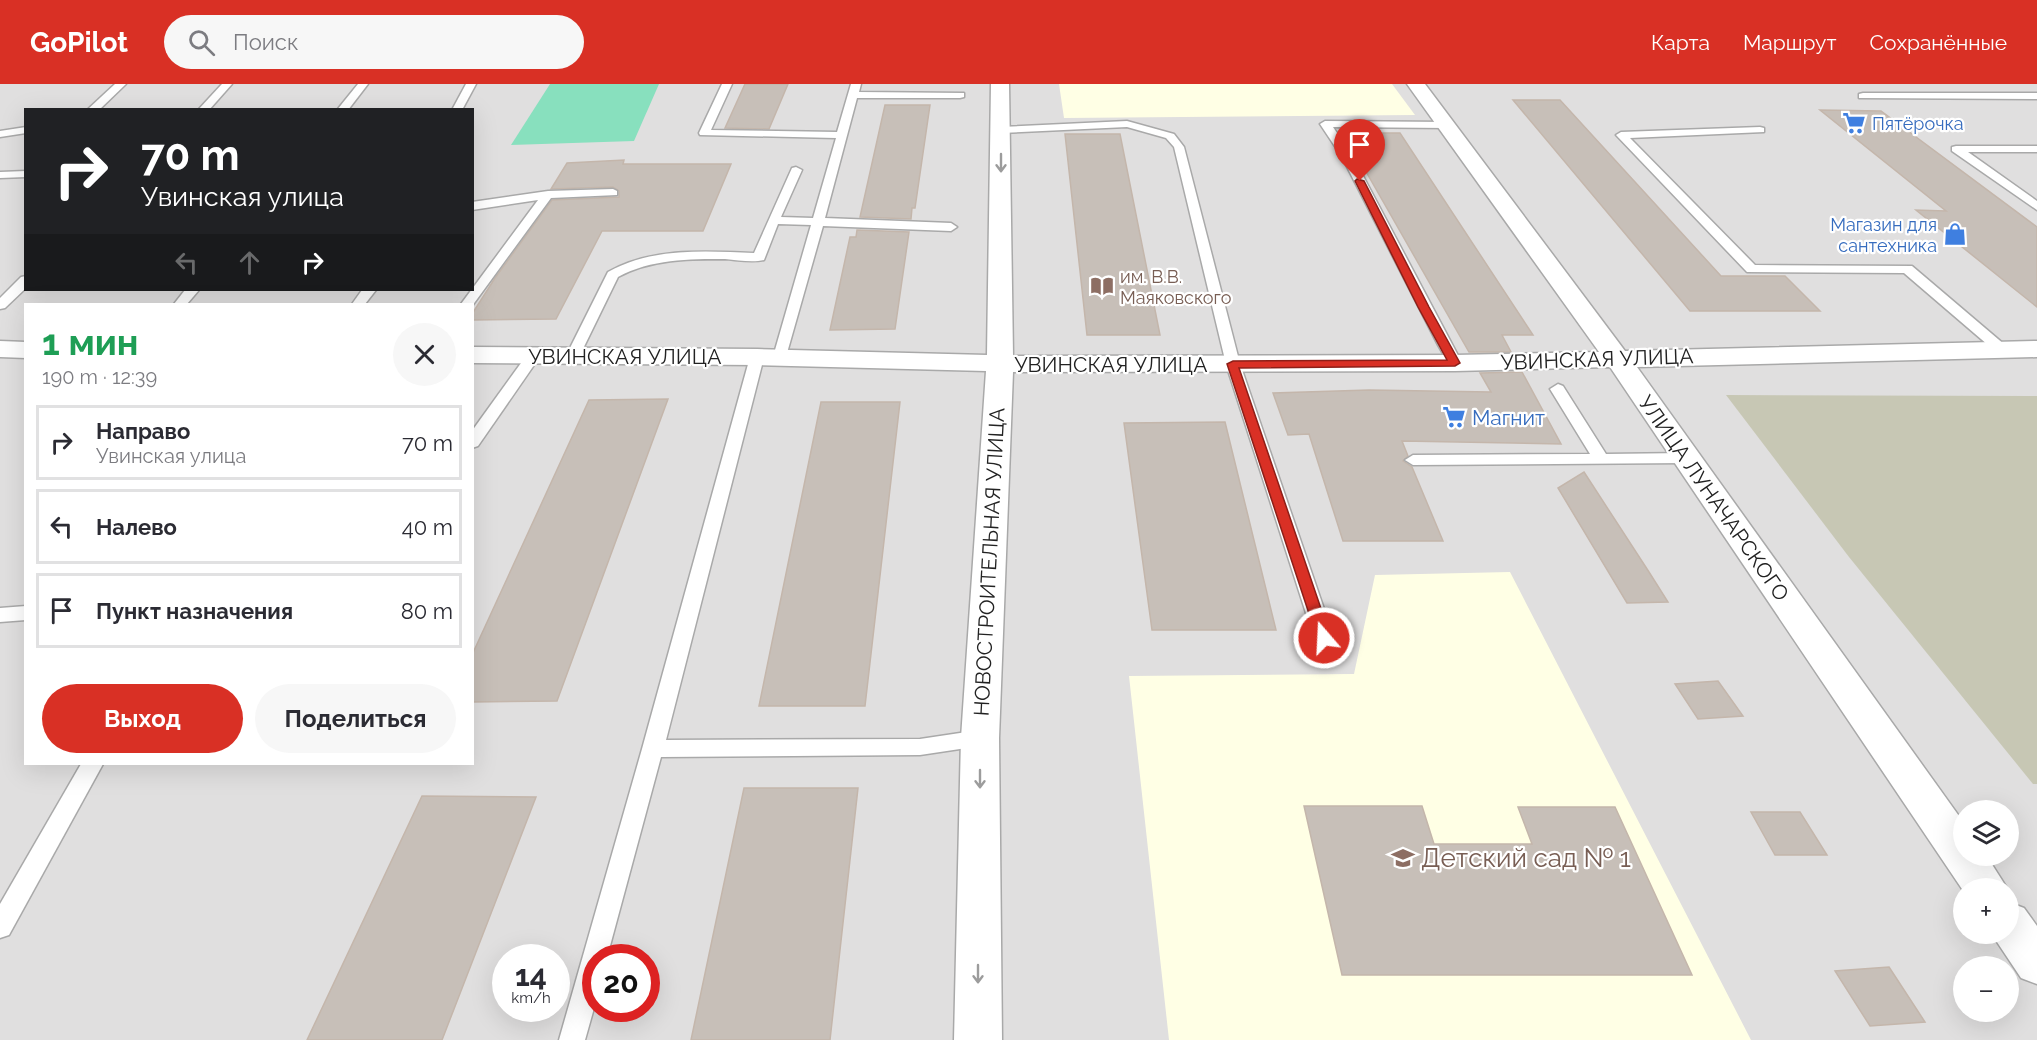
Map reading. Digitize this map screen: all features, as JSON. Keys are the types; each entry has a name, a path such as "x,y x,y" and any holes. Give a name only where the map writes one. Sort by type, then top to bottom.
{"street":[{"name":"НОВОСТРОИТЕЛЬНАЯ УЛИЦА","path":"978,1040 980,738 1000,341 1000,84"},
{"name":"УЛИЦА ЛУНАЧАРСКОГО","path":"1416,84 1617,358 1978,878"},
{"name":"УВИНСКАЯ УЛИЦА","path":"474,355 769,357 998,364 1233,364 1455,363 2000,348 2037,349"},
{"path":"2019,938 2037,963"}],"lane":[{"path":"94,108 121,84"},
{"path":"205,108 227,84"},
{"path":"344,108 363,84"},
{"path":"458,108 471,84"},
{"path":"727,84 704,133 842,135"},
{"path":"2027,84 2037,94"},
{"path":"572,1040 653,749 769,357 818,220 854,89 960,95"},
{"path":"1863,96 2037,94"},
{"path":"1001,130 1127,124 1170,136 1179,147 1233,364 1324,638"},
{"path":"1448,125 1325,124 1334,134 1360,181 1423,307 1455,363"},
{"path":"0,134 24,130"},
{"path":"1760,130 1621,135 1752,269 1907,268 2000,348"},
{"path":"2037,149 1956,149 2037,206"},
{"path":"3,175 24,161"},
{"path":"573,356 613,275 624,266 711,254 759,258 773,220 796,170"},
{"path":"3,175 24,174"},
{"path":"474,206 548,195 613,193"},
{"path":"468,303 548,195"},
{"path":"773,220 951,227"},
{"path":"0,305 24,282"},
{"path":"181,303 191,291"},
{"path":"359,303 368,291"},
{"path":"474,440 534,355"},
{"path":"1558,389 1601,458"},
{"path":"1413,460 1686,458"},
{"path":"0,615 24,613"},
{"path":"653,749 920,747 980,738"},
{"path":"0,927 91,765"}],"shaded area":[{"path":"0,84 2037,84 2037,1040 0,1040"},
{"path":"1059,84 1392,84 1415,115 1064,118"},
{"path":"1726,395 2037,396 2037,784 2033,784 1849,557"},
{"name":"Детский сад № 1","path":"1510,572 1751,1040 1169,1040 1129,676 1354,674 1375,575"}],"green space":[{"path":"550,84 659,84 634,141 511,145"}],"building":[{"path":"745,84 788,84 769,129 725,128"},
{"path":"1513,100 1560,100 1721,276 1785,276 1820,311 1690,311"},
{"path":"885,105 930,105 915,208 912,208 911,219 860,217"},
{"path":"1820,110 1881,111 2037,227 2037,307 1916,210 1946,211"},
{"path":"1344,133 1400,133 1533,335 1502,335 1511,352 1469,352"},
{"path":"1065,134 1120,134 1160,335 1087,335"},
{"path":"624,160 623,164 731,164 703,231 602,231 556,319 474,320 474,311 495,278 552,200 619,197 619,191 613,187 551,189 567,163"},
{"path":"857,230 909,232 895,329 830,330 850,237 856,237"},
{"path":"1522,372 1561,444 1402,441 1408,456 1403,461 1412,467 1443,541 1343,541 1309,434 1288,435 1273,393 1369,390 1491,392 1480,373"},
{"path":"668,399 557,701 474,702 474,651 589,400"},
{"path":"821,402 900,402 865,706 759,706"},
{"path":"1225,422 1276,630 1152,630 1124,423"},
{"path":"1584,472 1668,602 1627,603 1558,488"},
{"path":"1718,681 1743,716 1698,719 1675,684"},
{"path":"744,788 858,788 830,1040 691,1040"},
{"path":"422,796 536,797 442,1040 307,1040"},
{"path":"1304,806 1422,806 1434,844 1532,844 1518,807 1615,807 1692,975 1342,975"},
{"path":"1751,812 1800,812 1827,855 1775,855"},
{"path":"1889,967 1925,1022 1870,1026 1835,971"}],"place":[{"name":"Пятёрочка","path":"1854,123"},
{"name":"Магазин для сантехника","path":"1955,234"},
{"name":"им. В.В. Маяковского","path":"1102,286"},
{"name":"Магнит","path":"1454,417"},
{"name":"Детский сад № 1","path":"1403,858"}],"route":[{"path":"1324,638 1233,364 1455,363 1423,307 1360,181"}]}
